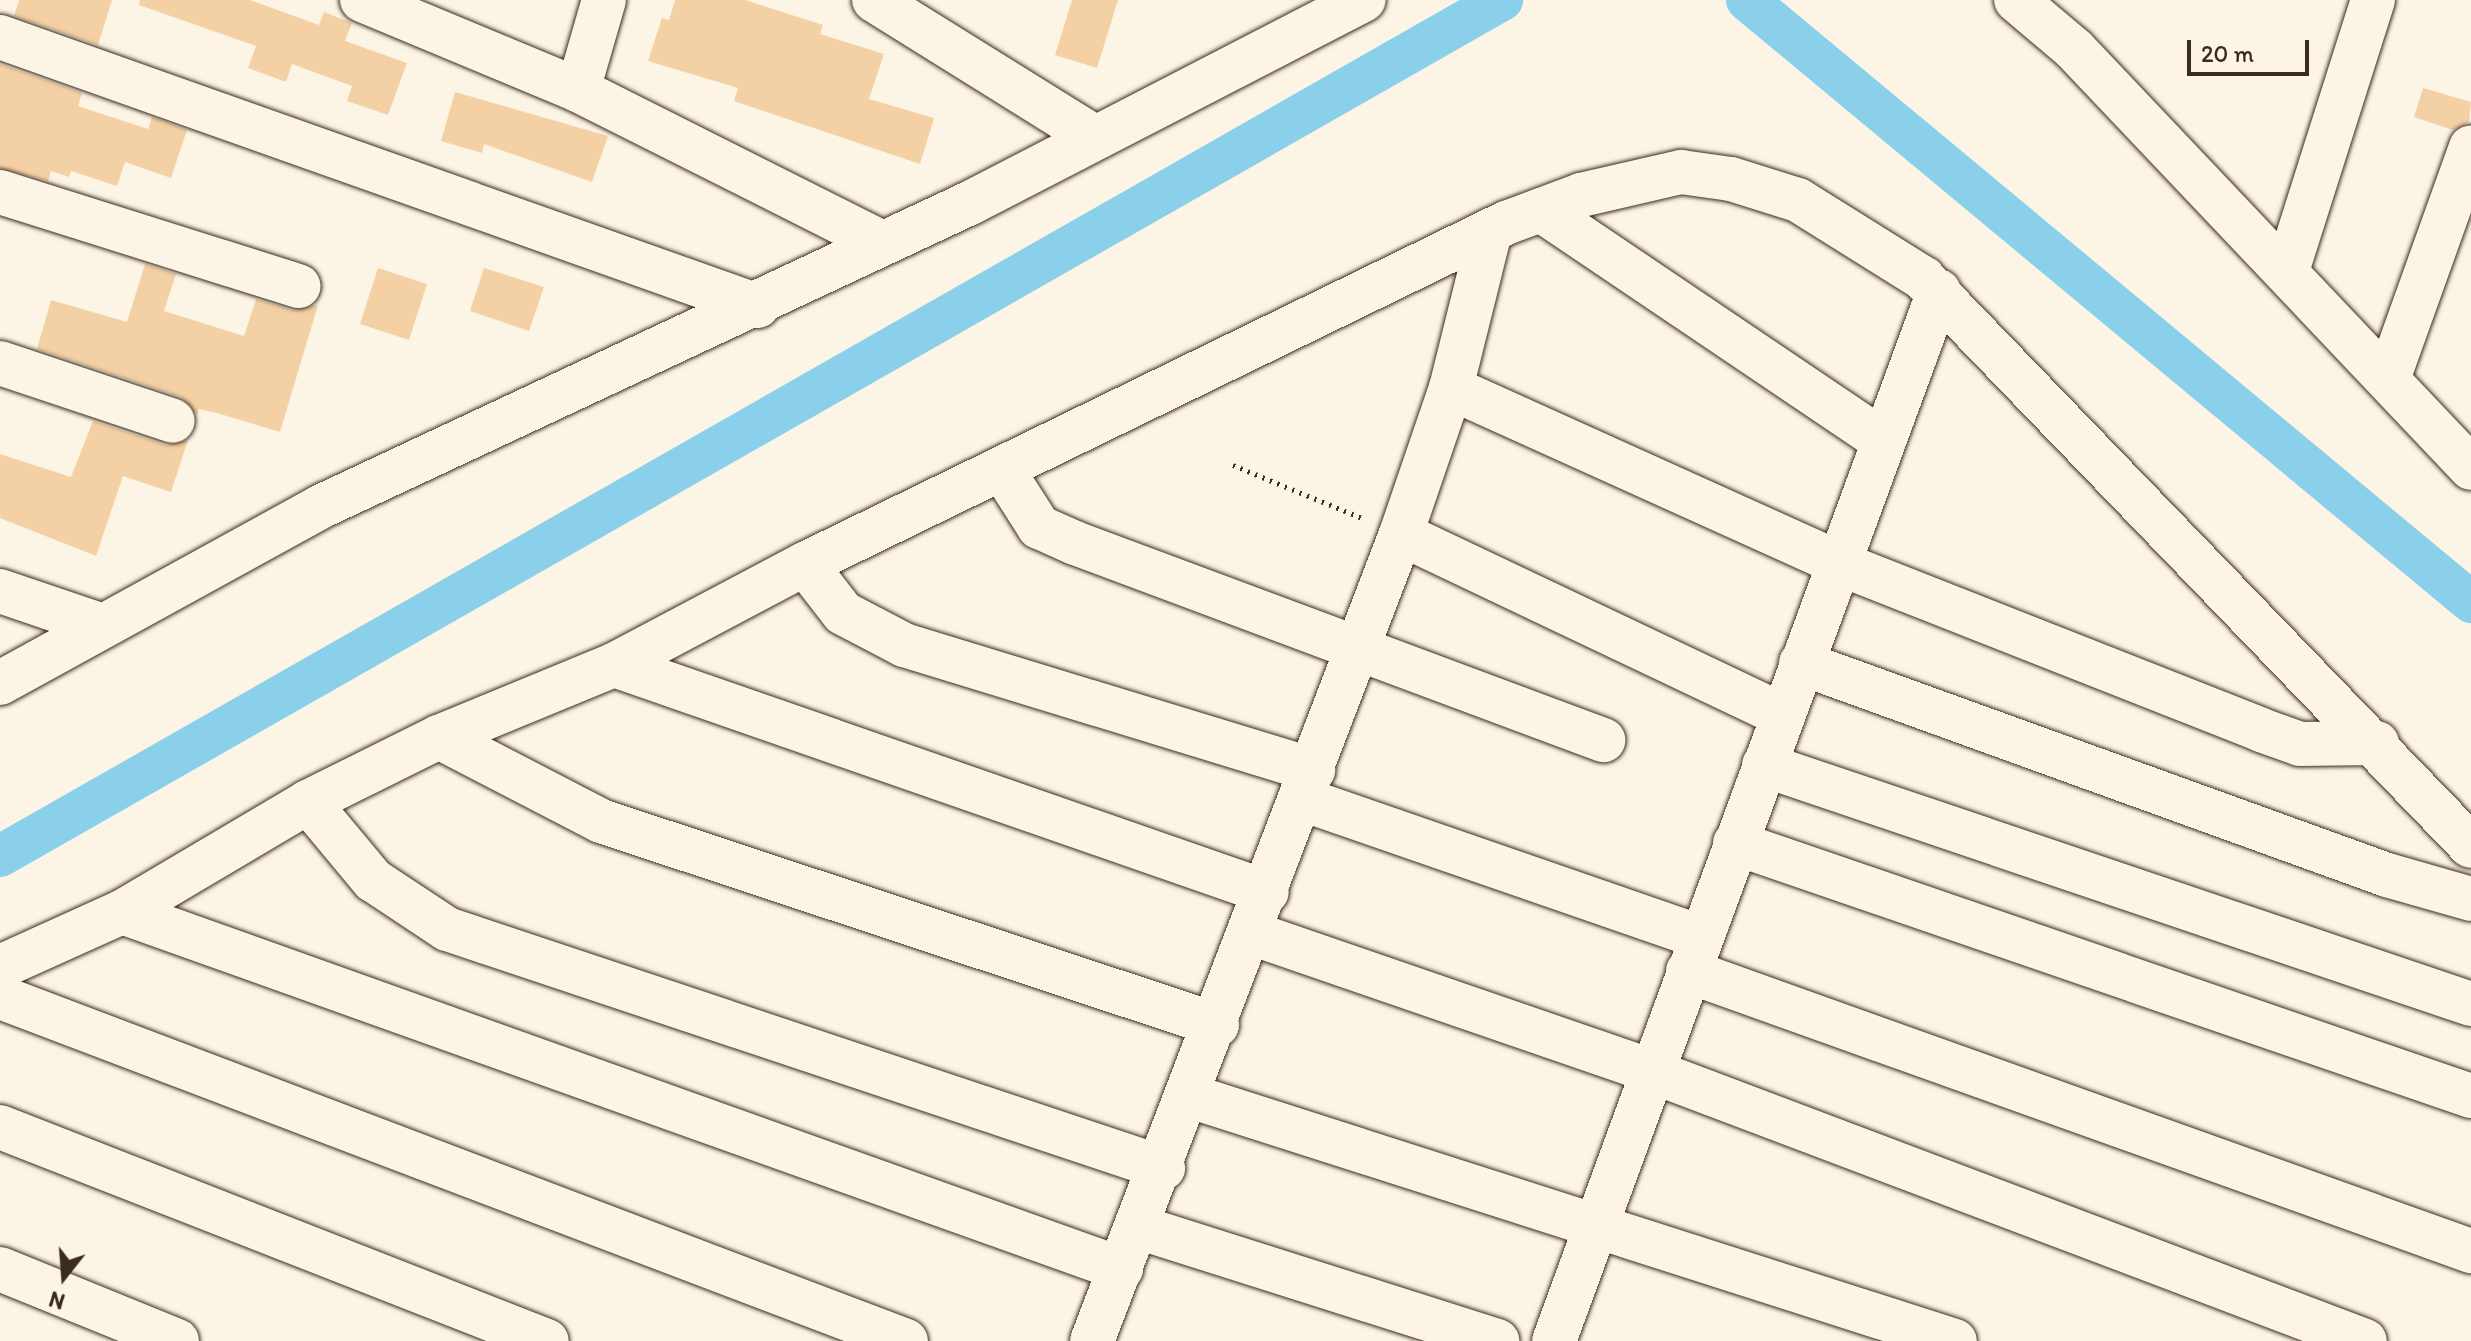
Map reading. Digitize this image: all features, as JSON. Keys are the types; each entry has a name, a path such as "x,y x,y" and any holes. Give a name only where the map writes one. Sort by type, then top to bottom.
{"street":[{"path":"362,0 578,90 882,243"},
{"path":"578,90 604,0"},
{"path":"874,0 1094,137"},
{"path":"0,683 100,625 443,447 758,306 1364,0"},
{"path":"2016,0 2074,49 2471,468"},
{"path":"2287,271 2373,0"},
{"path":"0,37 758,306"},
{"path":"2388,379 2471,147"},
{"path":"0,967 122,912 308,802 439,737 614,665 805,564 1490,231 1541,210 1681,172 1731,179 1798,200 1939,291 2377,743 2471,846"},
{"path":"0,192 299,286"},
{"path":"1541,210 1883,441"},
{"path":"1092,1341 1163,1168 1401,534 1451,388 1490,231"},
{"path":"1554,1341 1780,714 1939,291"},
{"path":"0,363 173,421"},
{"path":"1451,388 1838,563 2300,744 2377,743"},
{"path":"1002,469 1039,527 1603,740"},
{"path":"1401,534 1780,714"},
{"path":"805,564 843,613 904,645 1307,784 1694,954 2471,1251"},
{"path":"0,591 100,625"},
{"path":"1801,663 2387,875 2471,899"},
{"path":"614,665 1267,892"},
{"path":"439,737 601,821 1217,1025"},
{"path":"1764,765 2471,1004"},
{"path":"308,802 373,880 447,929 1163,1168"},
{"path":"1735,843 2471,1096"},
{"path":"122,912 1121,1269"},
{"path":"1251,933 1651,1071 2365,1341"},
{"path":"0,997 906,1341"},
{"path":"1190,1096 1595,1222 1955,1341"},
{"path":"0,1127 547,1341"},
{"path":"1138,1227 1497,1341"},
{"path":"0,1269 177,1341"}],"path":[{"path":"1233,465 1401,534"}],"building":[{"path":"19,0 112,0 98,45 14,16"},
{"path":"140,0 250,0 319,25 324,12 352,23 345,41 407,63 388,115 347,101 352,86 292,64 286,82 248,68 256,46 139,5"},
{"path":"675,0 745,0 823,25 820,34 884,54 869,99 934,118 920,164 734,101 738,88 648,61 662,18 669,20"},
{"path":"1072,0 1118,0 1097,68 1055,55"},
{"path":"0,64 82,93 78,106 148,129 152,117 187,130 171,178 125,162 117,186 71,171 69,177 51,171 48,181 0,168"},
{"path":"2423,88 2471,102 2469,122 2453,130 2414,117"},
{"path":"455,92 608,136 592,182 484,144 482,153 441,141"},
{"path":"145,264 176,274 164,311 244,336 256,299 292,310 318,305 280,432 199,409 197,415 181,397 37,349 51,300 127,322"},
{"path":"378,268 427,284 409,340 360,324"},
{"path":"484,268 544,287 529,331 470,311"},
{"path":"93,421 166,445 188,440 171,492 123,476 96,556 0,518 0,454 71,477"}],"waterway":[{"path":"0,856 1502,0"},
{"path":"1747,0 2471,602"}]}
